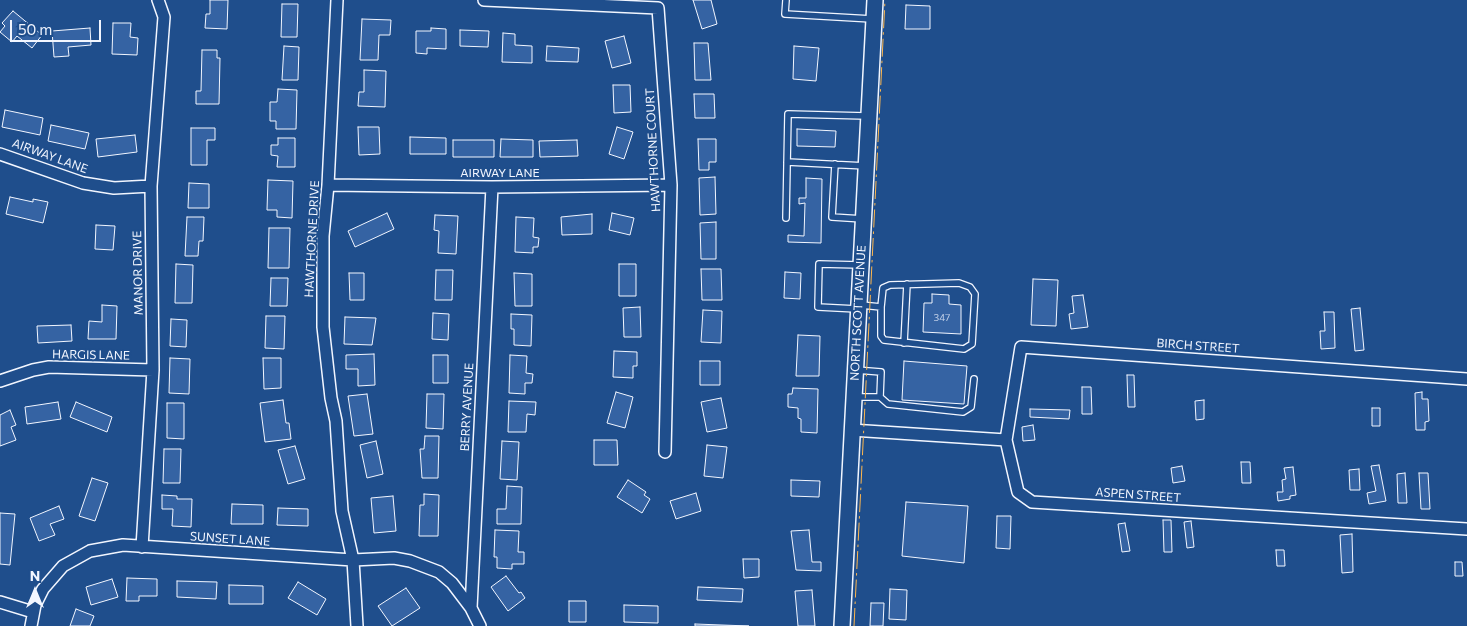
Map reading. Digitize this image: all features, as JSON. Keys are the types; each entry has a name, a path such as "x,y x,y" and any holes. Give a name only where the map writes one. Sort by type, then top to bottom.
{"main road":[{"name":"NORTH SCOTT AVENUE","path":"842,626 875,0"}],"street":[{"name":"MANOR DRIVE","path":"142,547 153,370 151,186 164,17 158,0"},
{"name":"HAWTHORNE DRIVE","path":"336,0 328,185 323,236 323,327 331,398 336,421 341,504 353,560 357,626"},
{"path":"484,0 528,1"},
{"name":"HAWTHORNE COURT","path":"528,1 658,8 671,185 665,452"},
{"name":"AIRWAY LANE","path":"0,154 83,183 114,188 151,186"},
{"name":"AIRWAY LANE","path":"328,185 492,187 671,185"},
{"name":"BERRY AVENUE","path":"480,626 471,608 492,187"},
{"name":"BIRCH STREET","path":"1006,440 1021,347 1467,379"},
{"name":"HARGIS LANE","path":"0,381 33,370 49,367 153,370"},
{"path":"852,430 1006,440"},
{"name":"ASPEN STREET","path":"1006,440 1018,492 1032,502 1467,529"},
{"name":"SUNSET LANE","path":"33,612 43,589 53,576 75,558 107,546 353,560 394,558 425,565 452,583 471,608"},
{"path":"0,602 33,612 31,626"}],"lane":[{"path":"786,0 785,14 874,19"},
{"path":"786,218 788,114 869,116"},
{"path":"787,162 866,166"},
{"path":"835,164 832,217 863,219"},
{"path":"861,265 820,264 818,307 881,307"},
{"path":"959,283 970,287 975,294 972,344 964,349 884,340 881,336 883,288 890,285 906,284 959,283"},
{"path":"904,343 906,284"},
{"path":"855,370 881,372 880,397"},
{"path":"853,396 880,397 888,404 963,412 971,407 974,379"}],"building":[{"path":"210,0 228,0 227,29 205,28 206,14 210,14"},
{"path":"693,0 711,0 717,24 702,29"},
{"path":"282,4 298,4 297,37 281,37"},
{"path":"906,5 930,6 930,29 905,29"},
{"path":"13,11 42,35 32,48 17,36 12,42 0,32 5,26 2,23"},
{"path":"362,19 391,20 390,35 379,35 378,60 360,60"},
{"path":"113,23 131,23 130,37 138,38 137,55 112,54"},
{"path":"90,28 91,45 68,47 69,56 54,57 52,31"},
{"path":"431,28 446,29 446,49 427,48 427,54 416,53 416,31 431,31"},
{"path":"460,30 489,31 488,47 460,46"},
{"path":"503,33 515,34 515,45 532,46 532,63 502,62"},
{"path":"624,36 631,63 612,68 605,41"},
{"path":"694,43 708,43 711,80 695,80"},
{"path":"284,46 299,47 298,80 282,80"},
{"path":"547,46 579,48 578,62 546,61"},
{"path":"794,46 819,48 816,81 793,79"},
{"path":"202,50 217,50 217,58 220,58 219,104 196,104 196,91 201,91"},
{"path":"364,70 386,71 385,107 358,106 359,92 364,92"},
{"path":"613,85 630,85 631,112 614,113"},
{"path":"278,89 297,90 296,129 276,129 276,121 270,121 270,102 277,102"},
{"path":"694,94 714,94 715,118 695,118"},
{"path":"5,110 43,118 40,135 2,127"},
{"path":"51,125 89,133 85,149 48,141"},
{"path":"358,127 379,127 380,154 359,155"},
{"path":"617,127 633,132 624,159 609,154"},
{"path":"191,128 215,128 215,140 207,140 207,165 191,165"},
{"path":"797,129 836,131 835,147 797,146"},
{"path":"135,135 137,152 98,157 96,139"},
{"path":"410,137 446,138 446,154 410,154"},
{"path":"278,138 295,138 295,167 277,167 278,156 271,155 271,145 278,145"},
{"path":"501,139 533,140 533,157 500,157"},
{"path":"698,139 716,139 716,162 709,162 709,170 699,170"},
{"path":"453,140 494,140 494,157 453,157"},
{"path":"577,140 578,156 540,157 539,141"},
{"path":"715,177 716,214 700,215 699,178"},
{"path":"806,178 822,179 821,243 788,242 788,235 804,236 805,203 799,204 799,198 806,198"},
{"path":"268,180 293,181 292,218 277,217 277,210 267,210"},
{"path":"189,183 209,184 209,208 188,208"},
{"path":"10,197 33,202 33,199 48,202 43,223 6,214"},
{"path":"387,213 394,229 355,247 348,231"},
{"path":"612,213 634,218 630,235 609,230"},
{"path":"592,214 592,234 562,235 561,217"},
{"path":"435,215 458,216 456,254 438,253 439,231 434,230"},
{"path":"187,217 204,217 203,241 199,241 198,256 185,256"},
{"path":"516,217 534,218 533,237 539,238 538,247 533,247 533,253 515,252"},
{"path":"716,222 716,259 701,259 700,223"},
{"path":"96,225 115,226 113,250 95,249"},
{"path":"269,228 290,228 289,268 268,268"},
{"path":"176,264 193,265 192,303 175,303"},
{"path":"619,264 636,264 636,296 619,296"},
{"path":"701,269 721,269 722,300 702,300"},
{"path":"436,270 453,270 452,300 435,300"},
{"path":"785,272 801,273 800,299 784,298"},
{"path":"349,273 364,273 364,300 350,300"},
{"path":"514,273 532,274 532,306 515,306"},
{"path":"271,278 288,278 287,306 270,306"},
{"path":"1033,279 1058,280 1056,326 1031,325"},
{"path":"932,294 949,295 949,304 961,305 961,334 923,332 924,303 932,303"},
{"path":"1083,295 1088,327 1071,329 1069,314 1074,313 1072,296"},
{"path":"102,305 117,306 116,339 88,339 89,321 102,322"},
{"path":"640,307 641,337 624,337 623,308"},
{"path":"1360,308 1364,350 1355,351 1351,309"},
{"path":"703,310 722,311 721,343 701,342"},
{"path":"1324,312 1334,312 1335,348 1321,349 1320,331 1325,331"},
{"path":"433,313 449,314 448,340 432,339"},
{"path":"511,314 532,315 531,346 514,345 514,329 511,329"},
{"path":"266,316 285,316 284,349 265,348"},
{"path":"345,317 376,318 372,345 344,344"},
{"path":"171,319 187,320 186,347 170,346"},
{"path":"71,325 72,341 38,343 37,326"},
{"path":"798,335 820,336 819,376 796,376"},
{"path":"614,351 637,352 637,366 633,366 633,378 613,377"},
{"path":"374,354 375,385 358,386 358,369 346,369 346,355"},
{"path":"433,355 448,355 448,383 433,383"},
{"path":"510,355 527,356 526,373 533,374 532,383 525,383 525,394 509,393"},
{"path":"170,358 190,359 189,394 169,393"},
{"path":"263,358 281,358 281,388 264,389"},
{"path":"700,361 720,361 720,385 700,385"},
{"path":"904,361 967,366 964,404 902,400"},
{"path":"1127,375 1134,375 1135,407 1128,407"},
{"path":"1082,387 1091,387 1092,414 1082,414"},
{"path":"793,388 818,389 817,433 801,432 801,419 798,418 798,408 788,407 788,394 792,394"},
{"path":"616,392 633,397 625,428 607,423"},
{"path":"1422,392 1422,399 1428,399 1429,421 1425,422 1425,430 1416,430 1415,393"},
{"path":"367,394 373,434 354,436 348,396"},
{"path":"427,394 444,394 443,429 426,428"},
{"path":"721,398 727,428 707,432 701,402"},
{"path":"283,400 286,423 289,423 291,439 265,442 260,403"},
{"path":"1204,400 1204,419 1196,420 1195,401"},
{"path":"509,401 536,402 535,415 527,414 526,432 508,432"},
{"path":"58,402 61,419 27,424 25,407"},
{"path":"76,402 112,417 107,432 70,417"},
{"path":"167,403 184,403 184,439 167,438"},
{"path":"1372,408 1380,408 1380,426 1372,426"},
{"path":"1030,409 1070,410 1069,419 1030,417"},
{"path":"10,410 16,425 11,427 16,440 0,446 0,415"},
{"path":"1033,425 1035,440 1023,441 1022,427"},
{"path":"425,436 439,436 438,478 422,478 420,449 424,449"},
{"path":"594,440 617,440 618,465 594,465"},
{"path":"376,441 383,474 367,478 360,445"},
{"path":"502,441 519,442 517,480 500,479"},
{"path":"707,445 727,447 723,478 704,476"},
{"path":"295,446 305,479 288,484 278,450"},
{"path":"164,449 181,449 180,483 163,483"},
{"path":"1241,462 1250,462 1251,483 1242,483"},
{"path":"1379,465 1386,501 1369,504 1367,493 1376,491 1371,466"},
{"path":"1182,466 1185,481 1173,483 1171,468"},
{"path":"1293,467 1296,495 1290,496 1290,499 1278,501 1277,492 1283,492 1282,480 1286,479 1284,468"},
{"path":"1359,469 1360,490 1350,490 1349,470"},
{"path":"1405,473 1407,503 1398,503 1397,474"},
{"path":"1419,473 1428,473 1430,509 1421,509"},
{"path":"92,478 108,483 95,521 79,516"},
{"path":"628,480 646,492 644,495 650,499 642,513 617,497"},
{"path":"791,480 820,481 819,497 791,496"},
{"path":"507,486 522,487 521,524 497,524 497,509 506,509"},
{"path":"696,493 701,511 676,519 670,501"},
{"path":"424,494 439,495 438,536 419,536 420,505 424,505"},
{"path":"162,495 177,496 177,499 192,499 191,527 172,526 173,509 162,509"},
{"path":"393,496 396,531 374,533 371,498"},
{"path":"906,502 968,506 964,563 902,556"},
{"path":"232,504 263,505 263,524 231,524"},
{"path":"59,506 64,519 50,524 55,535 39,541 30,518"},
{"path":"278,508 308,509 308,526 277,525"},
{"path":"0,513 15,514 10,565 0,564"},
{"path":"997,516 1011,516 1010,549 996,548"},
{"path":"1163,520 1171,520 1172,552 1164,552"},
{"path":"1191,521 1194,547 1187,548 1184,522"},
{"path":"1125,523 1130,551 1122,552 1118,524"},
{"path":"495,530 519,531 518,552 524,552 524,564 512,564 512,569 497,568 497,557 494,557"},
{"path":"809,530 812,562 821,562 821,571 796,570 791,531"},
{"path":"1352,534 1353,572 1342,573 1340,535"},
{"path":"1276,550 1284,550 1285,566 1277,566"},
{"path":"743,559 759,559 759,577 744,578"},
{"path":"1455,562 1462,562 1463,576 1455,576"},
{"path":"506,576 525,598 508,611 491,587"},
{"path":"127,578 157,579 157,596 139,596 139,601 126,601"},
{"path":"112,579 118,597 91,605 86,587"},
{"path":"177,581 217,582 216,599 177,597"},
{"path":"298,582 326,599 317,615 288,598"},
{"path":"229,585 263,586 263,604 229,604"},
{"path":"698,587 743,589 742,602 697,600"},
{"path":"406,588 420,608 392,626 378,606"},
{"path":"890,589 907,590 906,620 889,619"},
{"path":"812,590 815,626 798,626 795,591"},
{"path":"569,601 586,601 586,622 569,622"},
{"path":"871,603 884,603 883,626 870,626"},
{"path":"624,605 658,606 658,623 624,622"},
{"path":"76,609 94,616 90,626 70,626"},
{"path":"695,624 749,626 695,626"}],"power":[{"path":"854,626 885,0"}]}
